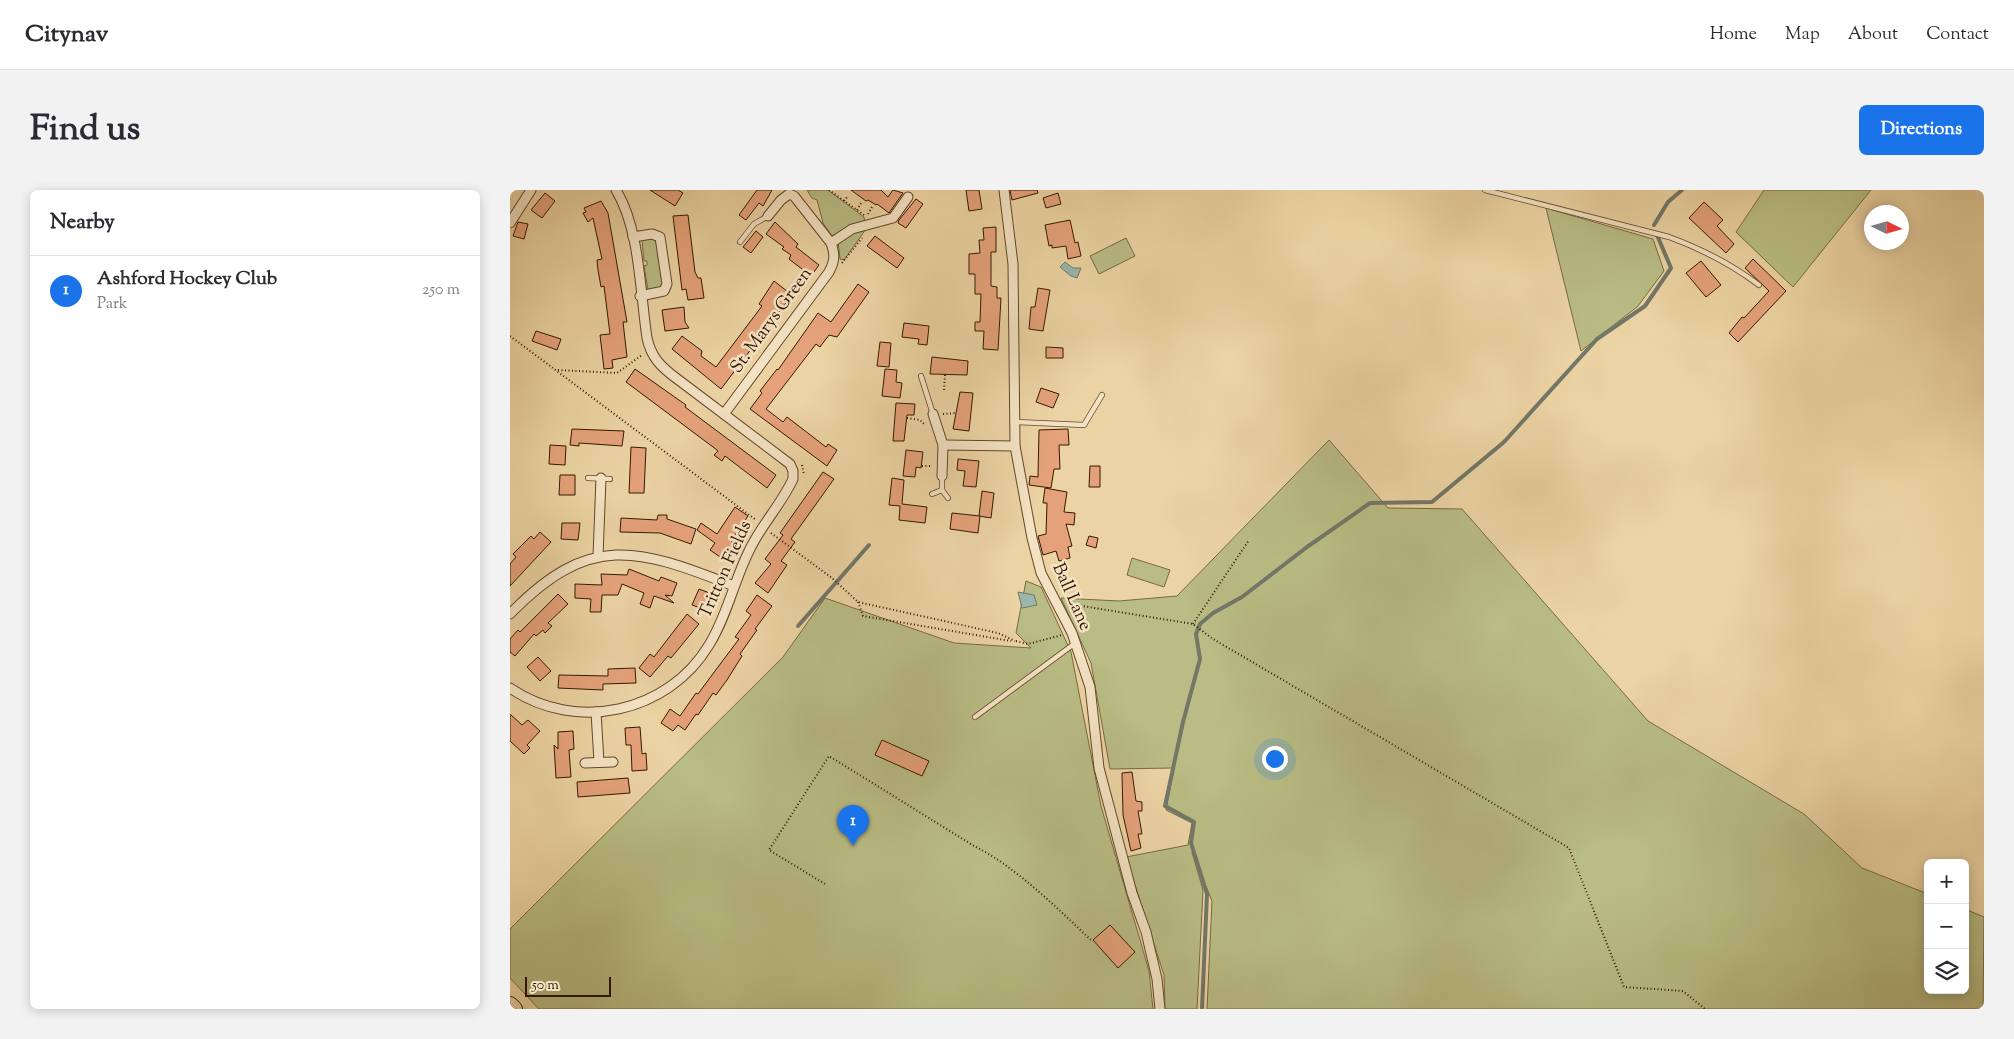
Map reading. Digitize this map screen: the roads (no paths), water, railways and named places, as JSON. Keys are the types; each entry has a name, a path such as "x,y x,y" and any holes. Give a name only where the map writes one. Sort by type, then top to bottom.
{"highway":[{"path":"510,1005 514,1009"}],"street":[{"path":"510,223 531,190"},
{"name":"Tritton Fields","path":"510,688 532,701 554,708 596,712 618,710 642,702 666,690 683,677 699,660 711,643 748,551 791,483 793,468 662,367 649,348 633,237 625,207 616,190"},
{"name":"Ball Lane","path":"1004,190 1012,264 1015,446 1041,573 1072,632 1074,644 1090,687 1099,768 1132,892 1146,932 1158,979 1160,1009"},
{"path":"768,216 781,200 788,195 792,195 831,243 852,228 893,218 908,197"},
{"path":"633,237 652,234 659,236 666,272 667,284 664,290 640,296"},
{"name":"St. Marys Green","path":"724,414 829,272 834,258 831,243"},
{"path":"933,414 943,445 942,476"},
{"path":"943,445 1015,446"},
{"path":"598,558 605,478"},
{"path":"510,614 534,590 556,574 573,565 598,558 620,555 654,558 734,586"},
{"path":"596,712 599,762"},
{"path":"585,763 613,762"}],"lane":[{"path":"1485,190 1669,237 1695,246 1737,268 1759,285"},
{"path":"740,242 754,224 768,216"},
{"path":"921,376 933,414"},
{"path":"1014,422 1084,425 1102,395"},
{"path":"942,476 942,490 948,498"},
{"path":"588,478 605,478"},
{"path":"932,494 942,490"},
{"path":"975,717 1074,644"}],"water":[{"path":"1065,262 1073,268 1081,268 1077,278 1071,276 1060,267"},
{"path":"1018,592 1034,595 1037,605 1022,608"}],"waterway":[{"path":"1654,225 1668,202 1682,190"},
{"path":"1202,1009 1207,894 1191,843 1194,822 1165,806 1183,722 1200,659 1196,634 1200,624 1213,613 1242,597 1307,547 1370,503 1432,502 1504,442 1597,339 1645,306 1671,268 1657,235"},
{"path":"798,626 869,545"}],"place":[{"name":"Ashford Hockey Club","path":"853,846"}]}
